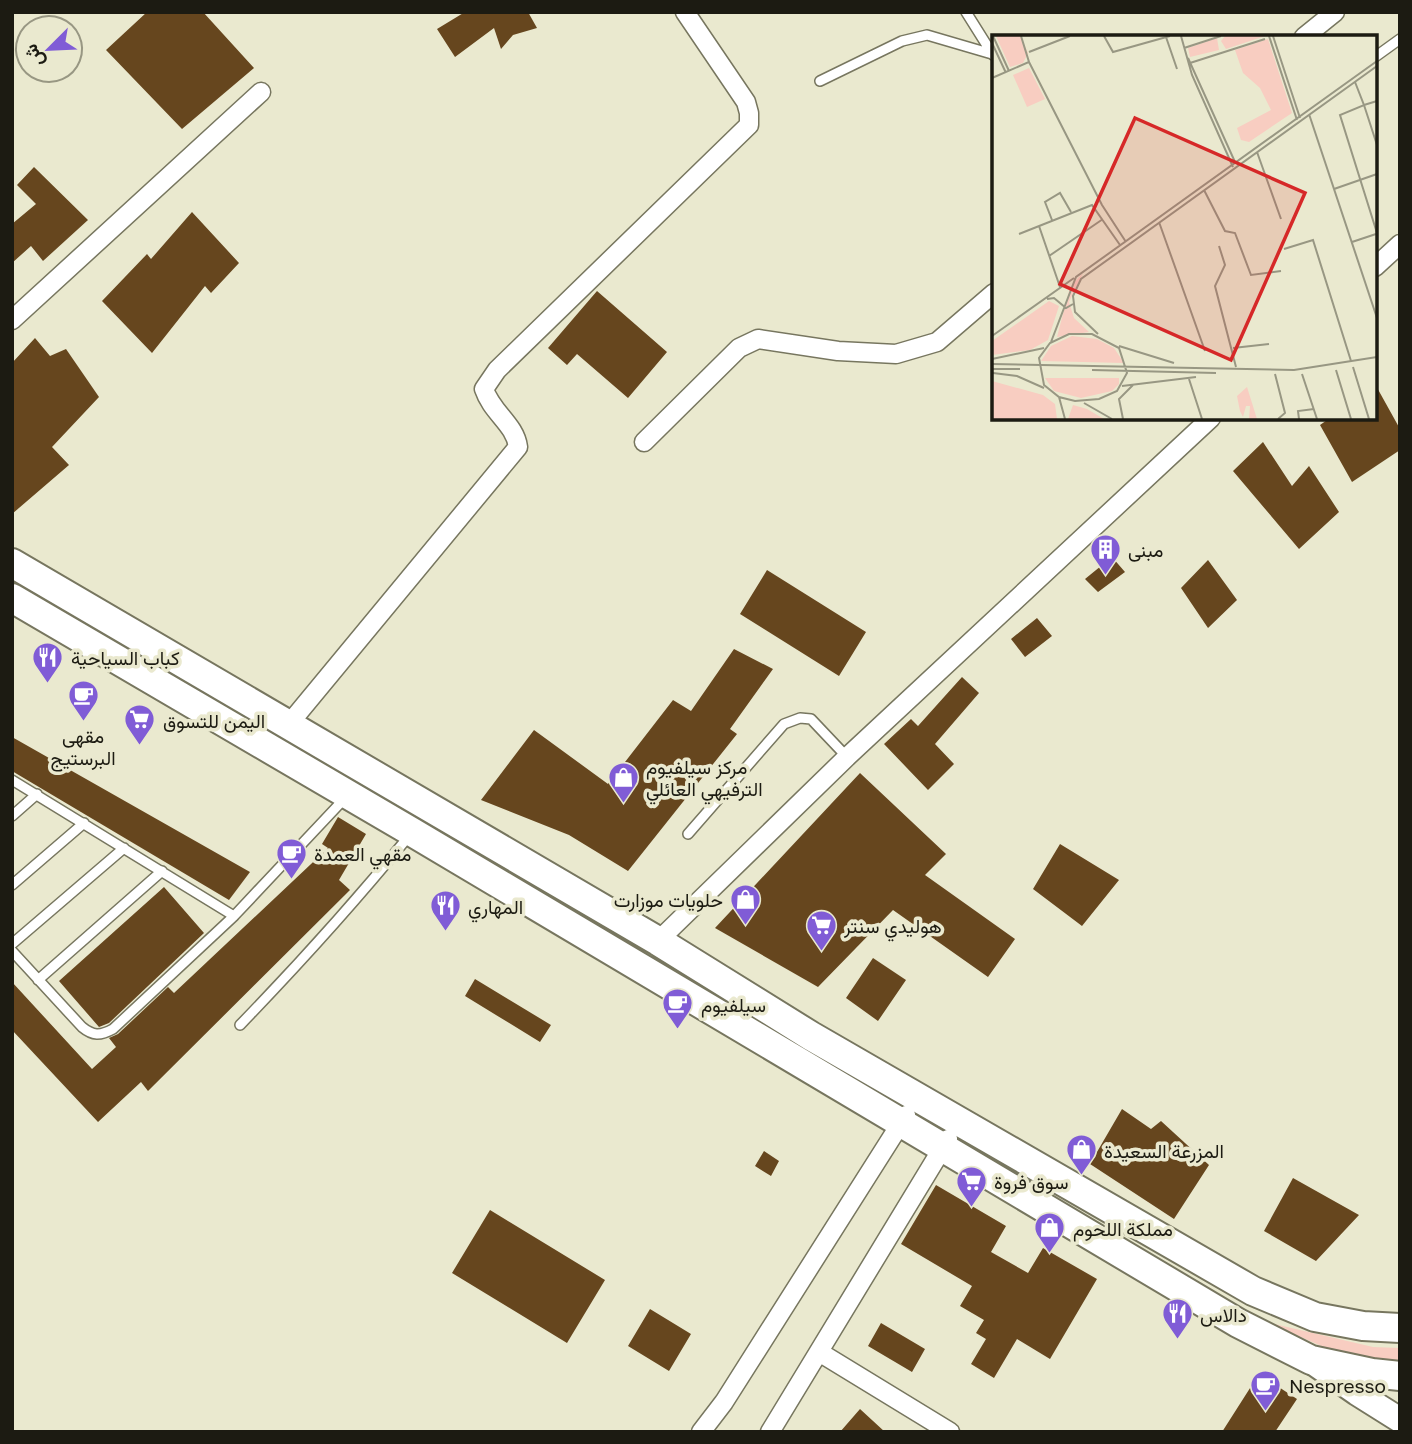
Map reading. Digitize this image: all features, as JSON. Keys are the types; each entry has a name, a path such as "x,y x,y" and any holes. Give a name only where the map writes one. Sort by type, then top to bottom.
{"main road":[{"path":"15,571 47,583 658,941 811,1036 1253,1291 1315,1317 1363,1326 1400,1328"},
{"path":"17,609 412,832 1238,1323 1311,1360 1400,1376"}],"street":[{"path":"289,724 518,447 516,433 495,411 484,389 497,370 749,125 746,102 685,12"},
{"path":"1305,35 1316,18 1335,12"},
{"path":"12,320 261,92"},
{"path":"1377,265 1400,244"},
{"path":"644,442 739,348 758,339 838,351 896,354 937,342 992,295"},
{"path":"658,941 847,757 1209,420"},
{"path":"17,609 47,583"},
{"path":"701,1432 731,1391 916,1097"},
{"path":"770,1432 959,1121"},
{"path":"819,1352 950,1432"},
{"path":"1311,1360 1400,1420"}],"lane":[{"path":"965,12 992,53"},
{"path":"821,81 902,41 927,35 992,55"},
{"path":"1377,56 1400,39"},
{"path":"688,834 784,724 800,718 811,719 847,757"},
{"path":"12,780 234,916"},
{"path":"12,816 37,794"},
{"path":"12,951 82,1027 91,1035 103,1035 113,1029 234,916 347,796"},
{"path":"12,885 84,823"},
{"path":"240,1026 346,912 412,832"},
{"path":"12,944 124,848"},
{"path":"37,980 162,871"}],"shaded area":[{"path":"1266,1322 1373,1347 1400,1348 1400,1367 1347,1357"}],"building":[{"path":"147,12 203,12 254,68 182,129 106,50"},
{"path":"465,12 528,12 537,28 513,35 501,49 494,28 455,57 437,29"},
{"path":"34,167 88,220 43,261 31,246 12,263 12,224 36,204 17,185"},
{"path":"192,212 239,263 211,293 205,286 152,353 102,301 147,254 151,259"},
{"path":"597,291 667,352 628,398 577,354 567,365 548,348"},
{"path":"35,338 50,356 66,349 99,397 52,447 69,465 12,514 12,363"},
{"path":"1377,388 1400,429 1400,450 1352,482 1320,425 1327,420 1377,420"},
{"path":"1263,442 1292,486 1309,466 1339,512 1299,549 1233,471"},
{"name":"مبنى","path":"1112,557 1125,572 1098,592 1085,579"},
{"path":"1208,560 1237,600 1208,628 1181,588"},
{"path":"767,570 866,632 839,676 740,614"},
{"path":"1037,618 1052,636 1025,657 1011,639"},
{"path":"734,649 773,669 730,729 737,734 628,871 569,835 481,800 534,730 608,784 673,700 691,711"},
{"path":"962,677 979,693 935,744 954,764 928,790 884,744 911,719 918,726"},
{"path":"12,737 250,872 229,900 12,771"},
{"path":"860,773 946,854 925,875 1015,939 988,977 893,910 818,987 715,928"},
{"path":"338,817 366,834 339,880 350,890 148,1091 141,1082 98,1122 12,1030 12,982 92,1069 116,1047 109,1038 118,1034 168,987 174,993 328,848 322,844"},
{"path":"1060,844 1119,880 1082,926 1033,889"},
{"path":"164,887 204,933 109,1023 99,1027 59,981"},
{"path":"873,958 906,980 878,1021 846,998"},
{"path":"475,979 551,1025 540,1042 465,996"},
{"path":"1122,1109 1151,1129 1161,1121 1209,1165 1174,1219 1090,1164"},
{"path":"764,1151 779,1161 771,1176 755,1166"},
{"path":"1293,1178 1359,1215 1316,1261 1264,1231"},
{"path":"936,1185 1006,1226 991,1252 1028,1273 1043,1248 1097,1279 1050,1359 1017,1339 994,1378 971,1364 986,1339 976,1333 984,1320 960,1306 972,1286 901,1244"},
{"path":"490,1210 605,1280 567,1343 452,1273"},
{"path":"650,1309 691,1334 669,1371 628,1346"},
{"path":"881,1323 925,1349 912,1372 868,1346"},
{"path":"1259,1374 1297,1399 1275,1432 1222,1432"},
{"path":"860,1409 885,1432 840,1432"}],"place":[{"name":"مبنى","path":"1105,576"},
{"name":"كباب السياحية","path":"48,684"},
{"name":"مقهى البرستيج","path":"83,723"},
{"name":"اليمن للتسوق","path":"140,747"},
{"name":"مركز سيلفيوم الترفيهي العائلي","path":"623,804"},
{"name":"مقهي العمدة","path":"291,880"},
{"name":"حلويات موزارت","path":"746,926"},
{"name":"المهاري","path":"445,933"},
{"name":"هوليدي سنتر","path":"821,952"},
{"name":"سيلفيوم","path":"678,1031"},
{"name":"المزرعة السعيدة","path":"1081,1177"},
{"name":"سوق فروة","path":"971,1208"},
{"name":"مملكة اللحوم","path":"1050,1255"},
{"name":"دالاس","path":"1177,1341"},
{"name":"Nespresso","path":"1266,1412"}]}
